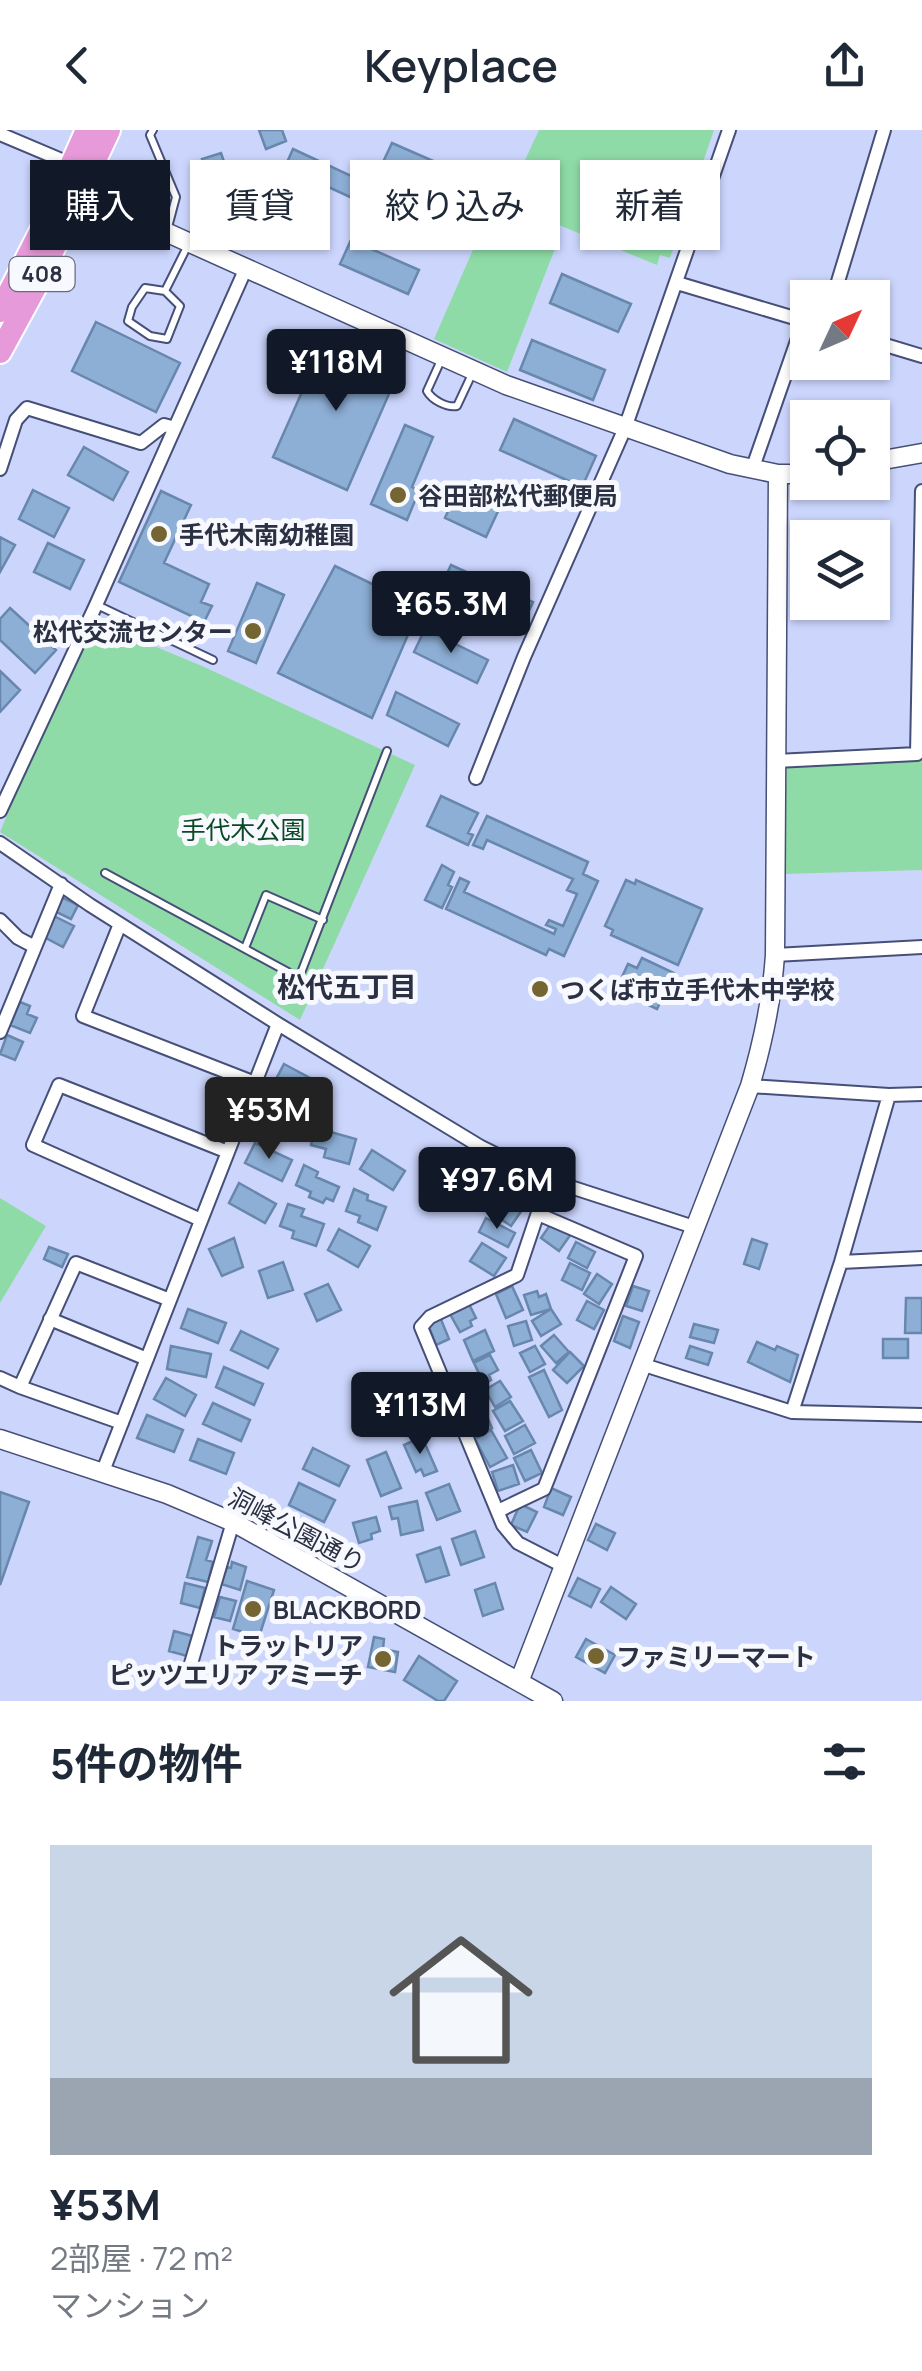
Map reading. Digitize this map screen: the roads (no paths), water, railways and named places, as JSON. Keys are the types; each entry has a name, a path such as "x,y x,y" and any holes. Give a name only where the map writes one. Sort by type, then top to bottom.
{"highway":[{"name":"408","path":"78,160 87,130"},
{"name":"408","path":"87,160 109,130"},
{"name":"408","path":"0,310 33,250"},
{"name":"408","path":"0,352 38,284 49,250"}],"street":[{"path":"476,778 625,428 729,130"},
{"path":"839,280 884,130"},
{"path":"0,134 39,160"},
{"path":"170,233 474,370 625,428 752,470 790,474"},
{"path":"0,811 246,268"},
{"path":"677,283 790,316"},
{"path":"890,346 922,356"},
{"path":"752,470 790,365"},
{"path":"0,468 16,420 26,408 141,443 164,426 175,428"},
{"path":"890,458 922,452"},
{"path":"519,1682 750,1086 772,996 778,474"},
{"path":"776,761 920,754 922,491"},
{"path":"0,842 120,924 481,1148 549,1180 694,1227"},
{"path":"1,1028 61,884"},
{"path":"0,920 18,938 35,946"},
{"path":"120,924 83,1016 255,1083"},
{"path":"775,955 922,947"},
{"path":"103,1471 278,1024"},
{"path":"201,1220 34,1146 59,1086 228,1152"},
{"path":"750,1086 922,1094"},
{"path":"792,1412 888,1095"},
{"path":"549,1180 518,1275 430,1317 420,1327 503,1525 518,1543 563,1566"},
{"path":"498,1512 544,1489 636,1256 538,1214"},
{"path":"840,1262 922,1258"},
{"path":"20,1387 76,1263 170,1300"},
{"path":"50,1320 147,1359"},
{"path":"641,1364 792,1412 922,1415"},
{"path":"0,1378 122,1423"},
{"name":"洞峰公園通り","path":"0,1439 103,1471 233,1522 553,1701"},
{"path":"187,1677 233,1522"}],"lane":[{"path":"153,130 150,135 160,160"},
{"path":"170,183 176,197 170,220"},
{"path":"166,291 189,242"},
{"path":"145,288 166,291 180,306 168,339 150,336 128,321 145,288"},
{"path":"442,356 427,392 451,407 457,406 474,370"},
{"path":"96,605 213,660"},
{"path":"105,873 298,978 387,752"},
{"path":"245,948 266,894 324,920"}],"place":[{"name":"谷田部松代郵便局","path":"398,495"},
{"name":"手代木南幼稚園","path":"159,534"},
{"name":"松代交流センター","path":"253,631"},
{"name":"つくば市立手代木中学校","path":"540,989"},
{"name":"BLACKBORD","path":"253,1609"},
{"name":"ファミリーマート","path":"596,1656"},
{"name":"トラットリア ピッツエリア アミーチ","path":"383,1659"}],"district":[{"name":"松代五丁目","path":"347,986"}],"park label":[{"name":"手代木公園","path":"243,829"}]}
